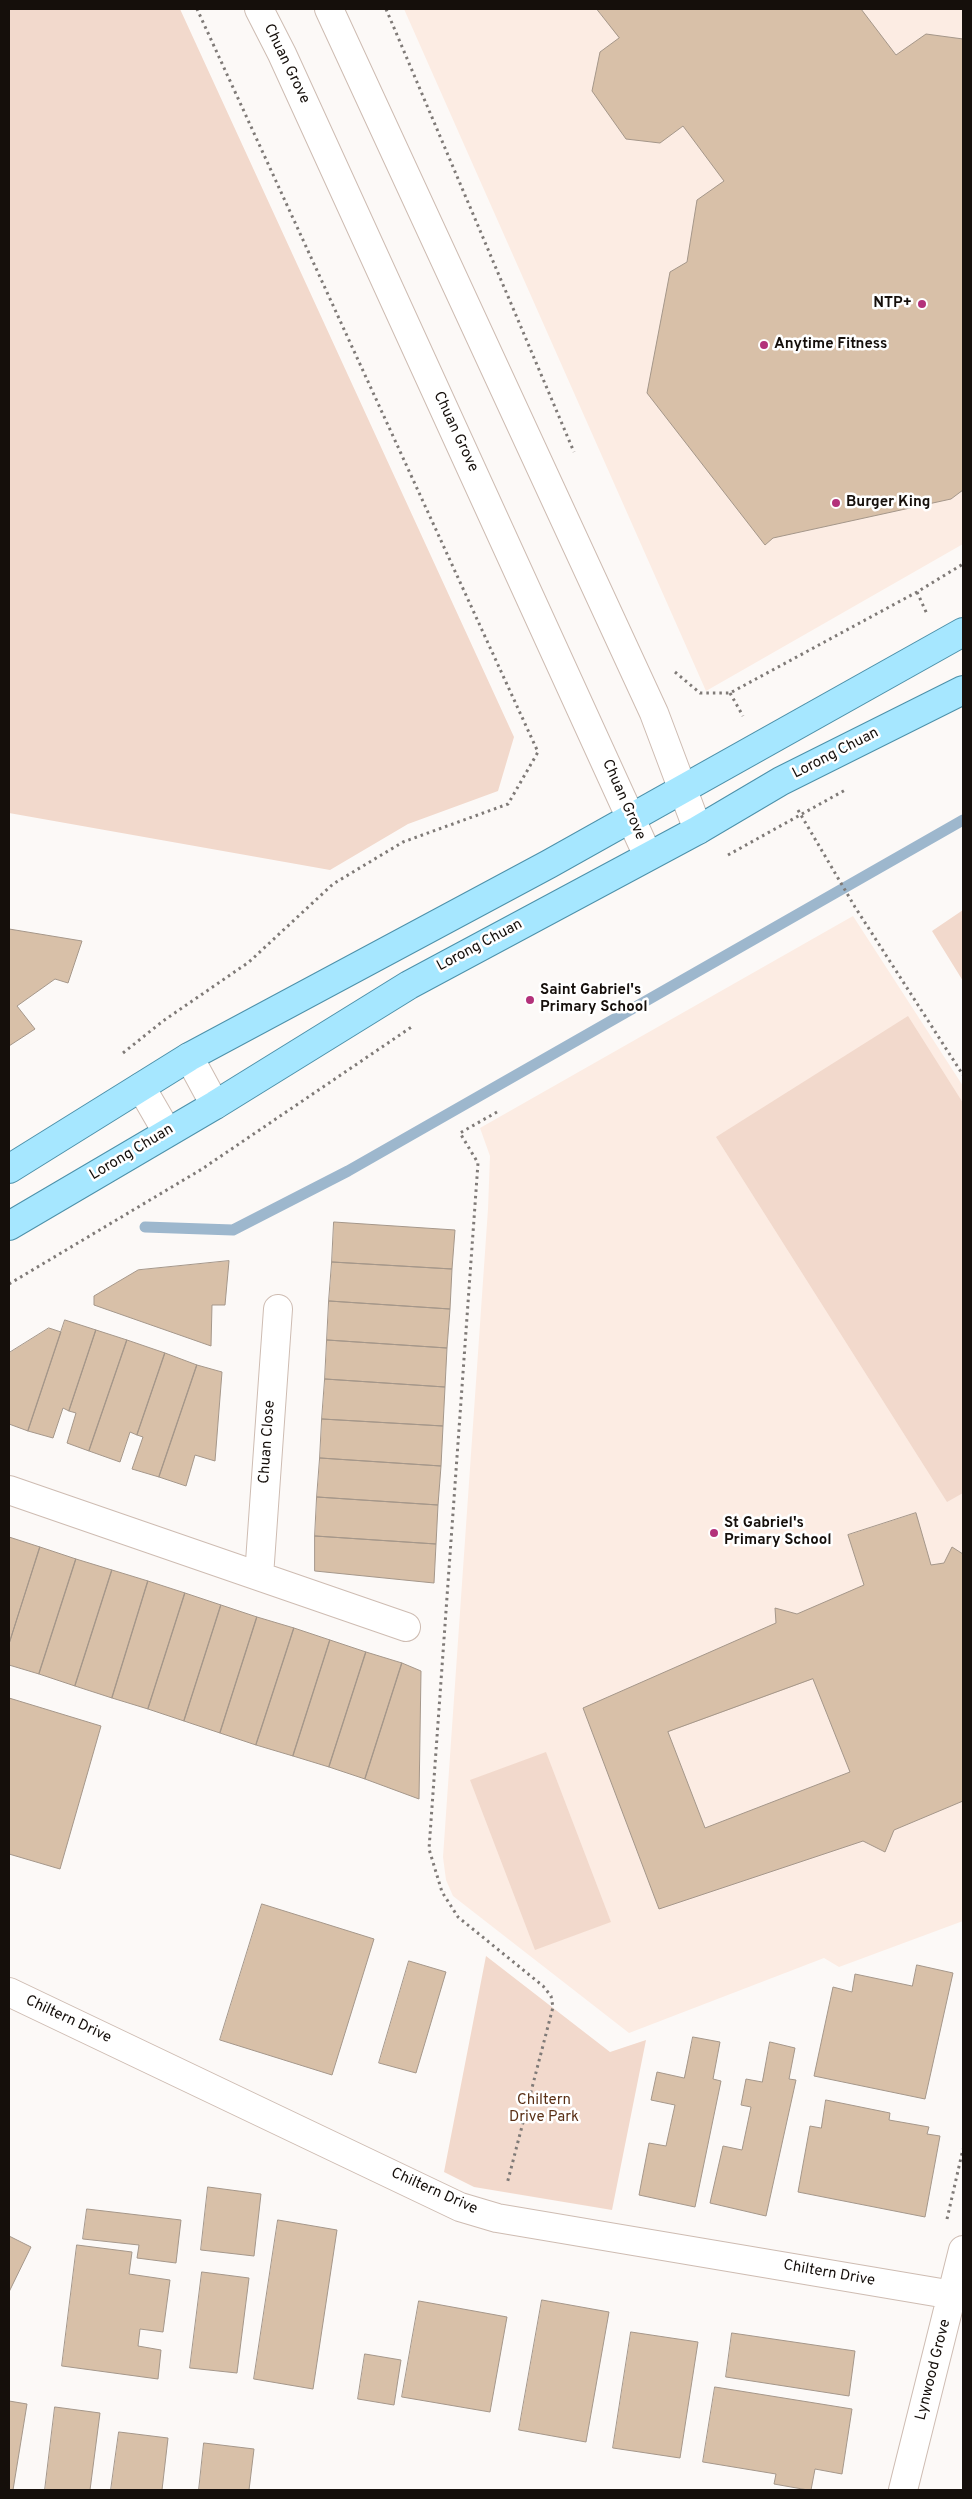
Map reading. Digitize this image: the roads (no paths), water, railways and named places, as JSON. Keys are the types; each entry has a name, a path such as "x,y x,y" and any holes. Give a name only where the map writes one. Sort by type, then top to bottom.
{"main road":[{"path":"9,1169 189,1057 682,790 963,632"},
{"name":"Lorong Chuan","path":"9,1226 215,1105 408,985 698,830 781,781 963,690"}],"street":[{"name":"Chuan Grove","path":"259,9 282,54 648,856"},
{"path":"328,9 654,713 698,830"},
{"path":"189,1057 215,1105"},
{"path":"141,1087 167,1132"},
{"name":"Chuan Close","path":"259,1576 278,1309"},
{"path":"9,1490 406,1627"},
{"name":"Chiltern Drive","path":"9,1992 460,2207 498,2218 953,2295"},
{"name":"Lynwood Grove","path":"903,2490 963,2250"}],"waterway":[{"path":"145,1227 233,1230 348,1171 963,820"}],"place":[{"name":"NTP+","path":"922,304"},
{"name":"Anytime Fitness","path":"764,345"},
{"name":"Burger King","path":"836,503"},
{"name":"Saint Gabriel's Primary School","path":"530,1000"},
{"name":"St Gabriel's Primary School","path":"714,1533"}],"park label":[{"name":"Chiltern Drive Park","path":"544,2110"}]}
